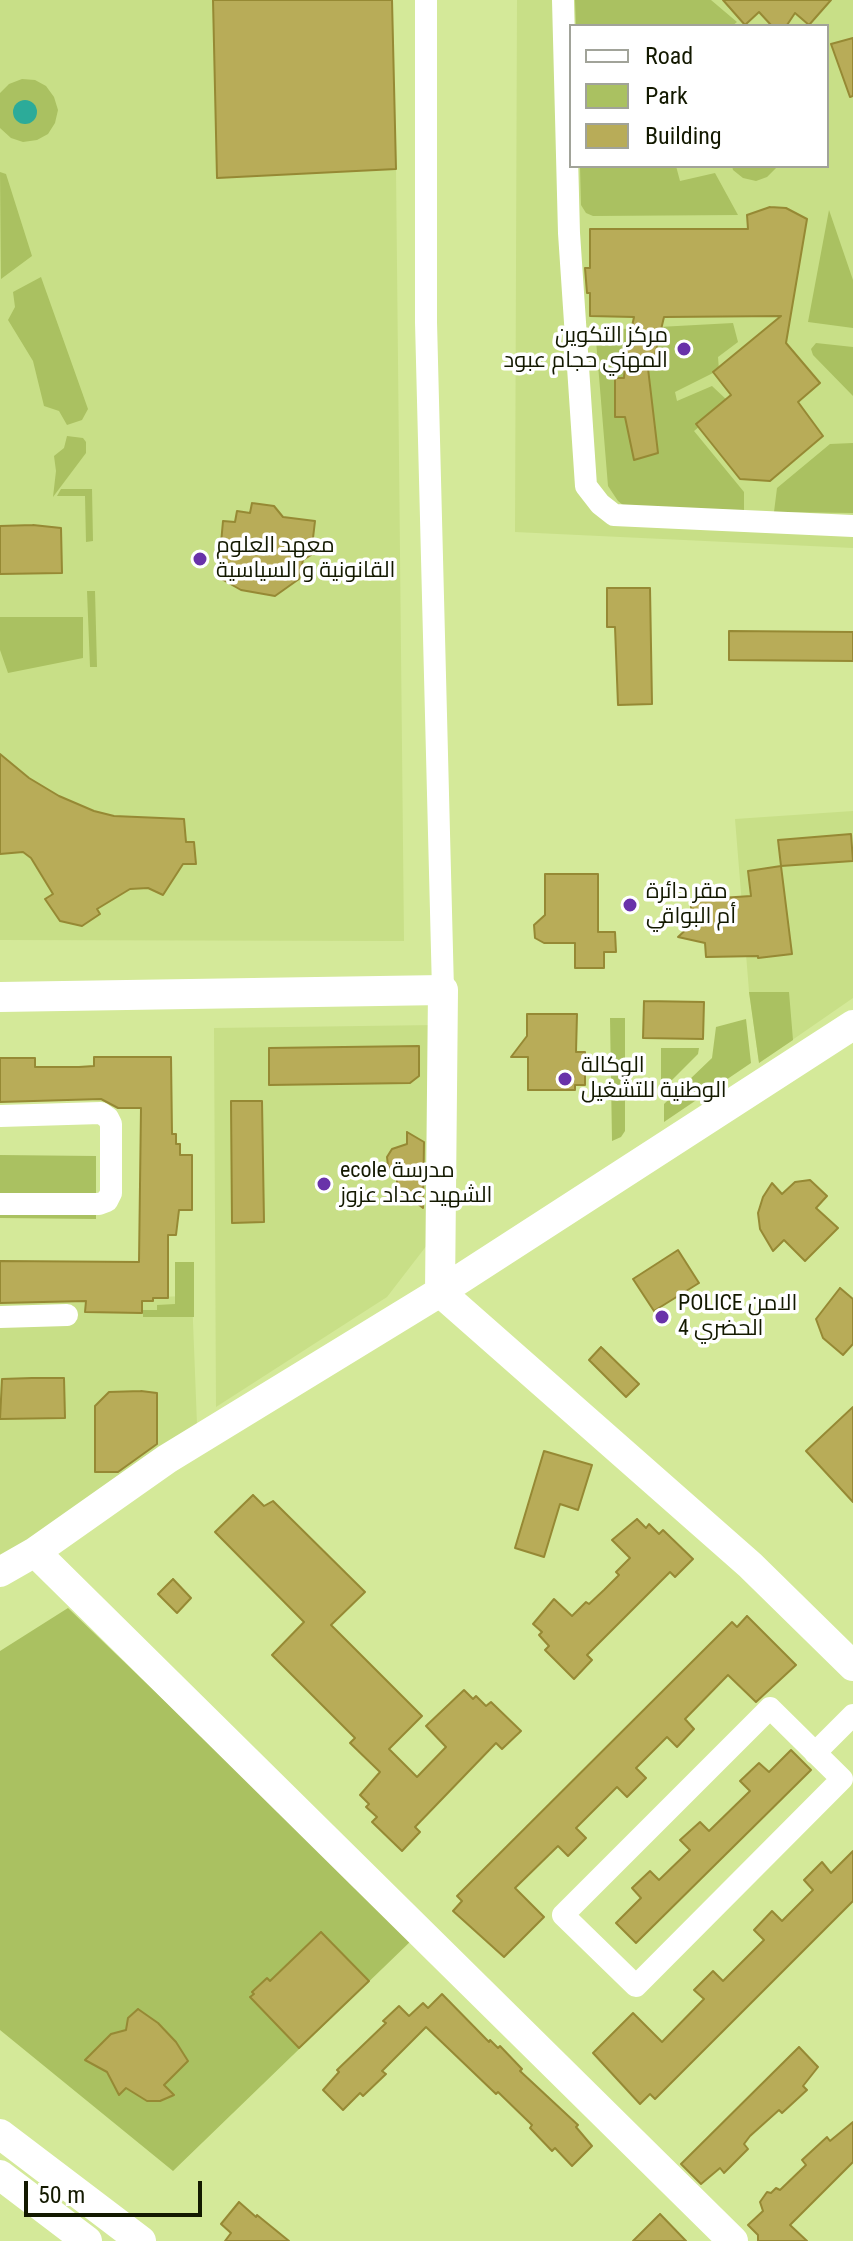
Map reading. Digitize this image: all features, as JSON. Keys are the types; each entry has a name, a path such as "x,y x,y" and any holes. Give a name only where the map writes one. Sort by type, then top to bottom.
{"street":[{"path":"426,0 426,322 443,990 440,1292 750,1565 853,1666"},
{"path":"563,0 569,233 586,486 600,504 614,515 853,526"},
{"path":"0,997 443,990"},
{"path":"0,1572 35,1552 167,1459 440,1292 853,1025"},
{"path":"0,1116 101,1113 111,1124 111,1193 107,1201 99,1204 0,1204"},
{"path":"0,1317 67,1315"},
{"path":"35,1552 733,2241"},
{"path":"770,1708 815,1753 842,1779 636,1986 563,1915 770,1708"},
{"path":"815,1753 853,1715"},
{"path":"0,2134 141,2241"},
{"path":"0,2175 87,2241"}],"shaded area":[{"name":"معهد العلوم القانونية و السياسية","path":"0,0 213,0 217,178 396,169 404,941 0,940"},
{"name":"مركز التكوين المهني حجام عبود","path":"517,0 853,0 853,548 515,532"},
{"path":"853,811 853,998 759,1063 749,991 735,819"},
{"name":"ecole مدرسة الشهيد عداد عزوز","path":"436,1025 434,1236 387,1297 216,1407 214,1028"},
{"path":"192,1296 198,1450 0,1580 0,1301"}],"green space":[{"path":"575,0 711,0 737,22 734,24 576,24"},
{"path":"22,79 35,80 46,86 58,110 48,134 23,142 11,138 0,128 0,93 9,84"},
{"path":"580,168 677,168 680,181 715,173 738,215 593,216 586,213 581,205"},
{"path":"776,168 767,177 756,181 743,178 733,170"},
{"path":"0,172 6,174 32,256 1,279"},
{"path":"829,210 853,280 853,328 808,322"},
{"path":"41,277 88,409 82,420 67,425 59,411 44,406 33,361 8,320 15,307 13,292"},
{"path":"733,323 738,342 718,357 719,370 675,392 677,401 712,386 729,402 694,431 744,492 744,510 628,509 608,486 596,340 598,333 603,330"},
{"path":"816,343 853,347 853,396 813,355 811,349"},
{"path":"67,436 83,438 86,453 53,497 54,456 64,448"},
{"path":"853,443 853,513 774,512 777,488 830,444"},
{"path":"61,489 92,489 93,541 86,542 85,496 57,496"},
{"path":"87,591 95,591 97,667 90,667"},
{"path":"0,617 83,617 83,658 8,673 0,650"},
{"path":"749,992 789,992 793,1040 759,1063"},
{"path":"610,1018 625,1018 625,1131 612,1141"},
{"path":"746,1019 751,1063 664,1122 664,1104 712,1058 716,1027"},
{"path":"661,1048 699,1048 698,1054 661,1091"},
{"path":"0,1155 96,1156 96,1219 0,1218"},
{"path":"175,1262 194,1262 194,1317 143,1317 143,1310 157,1310 157,1305 175,1304"},
{"path":"68,1608 413,1939 173,2171 0,2030 0,1651"}],"water":[{"path":"25,100 34,103 37,112 34,121 25,124 16,121 13,112 16,103"}],"building":[{"path":"213,0 392,0 396,169 217,178"},
{"path":"723,0 831,0 810,24 795,13 788,24 770,24 759,12 744,24"},
{"path":"853,38 853,96 850,97 831,44"},
{"path":"770,207 786,208 807,219 786,343 820,383 798,402 823,436 770,481 740,479 696,424 731,395 713,372 781,316 664,317 652,367 647,360 658,453 634,460 625,417 615,417 615,378 624,378 634,317 590,316 585,268 590,268 590,229 748,229 747,215"},
{"path":"252,503 274,506 283,517 315,521 311,555 303,560 299,579 275,596 241,590 218,577 223,521 235,522 237,511 250,513"},
{"path":"0,526 61,528 62,573 0,574"},
{"path":"607,588 650,588 652,704 618,705 615,627 607,627"},
{"path":"729,631 853,632 853,661 729,660"},
{"path":"0,754 29,778 59,796 94,811 114,816 184,819 186,842 194,842 196,864 183,864 163,895 148,888 130,889 97,909 100,914 82,926 60,921 45,899 53,894 31,858 23,852 0,854"},
{"path":"851,834 853,861 781,866 778,840"},
{"path":"781,866 792,954 758,958 706,957 705,943 678,937 691,925 691,900 751,896 748,871"},
{"name":"مقر دائرة أم البواقي","path":"545,874 598,874 598,932 615,932 616,952 604,952 604,968 575,968 575,943 544,943 535,938 534,925 545,915"},
{"path":"644,1001 704,1002 703,1039 643,1038"},
{"path":"527,1014 577,1014 576,1052 585,1052 585,1085 575,1085 575,1090 528,1090 528,1057 511,1057 527,1036"},
{"path":"419,1046 419,1076 410,1083 269,1085 269,1048"},
{"path":"94,1057 171,1057 172,1134 176,1134 176,1144 180,1144 180,1155 192,1155 192,1210 179,1210 176,1235 168,1235 168,1298 142,1301 142,1313 85,1312 86,1301 0,1303 0,1261 139,1262 141,1108 118,1108 101,1099 0,1102 0,1058 35,1058 35,1067 79,1067 94,1066"},
{"path":"231,1101 262,1101 264,1222 232,1223"},
{"path":"407,1132 424,1142 423,1208 397,1187 397,1177 388,1166 387,1157 392,1149 407,1144"},
{"path":"810,1180 827,1196 816,1208 838,1228 805,1261 784,1240 773,1251 760,1229 758,1213 772,1183 782,1194 795,1182"},
{"path":"678,1250 699,1283 654,1311 633,1279"},
{"path":"840,1288 853,1299 853,1344 843,1355 823,1338 816,1319"},
{"path":"601,1347 639,1384 626,1397 589,1360"},
{"path":"64,1378 65,1418 0,1419 2,1379"},
{"path":"109,1392 157,1393 157,1444 118,1472 95,1472 95,1406"},
{"path":"853,1407 853,1502 806,1451"},
{"path":"544,1451 592,1465 578,1510 560,1504 544,1557 515,1548"},
{"path":"253,1495 264,1506 273,1501 365,1592 331,1625 422,1716 389,1749 417,1777 446,1747 426,1726 464,1690 486,1706 491,1702 521,1731 502,1749 496,1743 415,1827 420,1832 402,1851 372,1822 377,1817 366,1807 369,1804 360,1795 380,1772 350,1743 355,1738 272,1655 304,1622 215,1532"},
{"path":"637,1519 646,1528 649,1524 659,1534 663,1530 693,1559 675,1577 670,1572 587,1655 592,1660 574,1679 545,1650 549,1646 539,1635 542,1632 533,1624 554,1599 572,1616 619,1575 616,1572 630,1558 612,1540"},
{"path":"173,1579 191,1598 177,1613 158,1594"},
{"path":"747,1616 796,1665 756,1702 728,1675 685,1719 694,1729 677,1747 667,1737 636,1768 646,1778 627,1797 617,1787 576,1828 586,1838 568,1856 558,1846 515,1888 544,1917 504,1957 453,1911 462,1901 457,1896 732,1622 737,1627"},
{"path":"791,1750 811,1770 636,1943 616,1923 641,1898 632,1888 650,1871 659,1880 690,1850 680,1840 700,1822 709,1831 750,1791 740,1781 759,1763 769,1772"},
{"path":"853,1851 853,1901 655,2099 650,2094 640,2104 593,2053 633,2013 662,2042 704,1999 694,1990 713,1971 723,1981 764,1940 754,1930 772,1911 782,1921 813,1890 804,1880 822,1862 831,1873"},
{"path":"321,1932 369,1981 299,2048 250,1997 267,1978 270,1981"},
{"path":"442,1994 489,2042 498,2048 500,2046 522,2069 520,2071 578,2125 576,2127 592,2146 572,2166 555,2148 552,2151 530,2128 532,2125 426,2027 382,2071 386,2074 343,2110 323,2090 339,2072 337,2070 386,2023 383,2021 399,2006 409,2016 423,2003 428,2008"},
{"path":"138,2009 158,2023 188,2061 164,2085 174,2095 160,2101 147,2101 126,2088 119,2095 107,2072 85,2060 111,2034 126,2030 128,2018"},
{"path":"799,2047 818,2067 803,2086 807,2090 750,2136 744,2144 748,2149 724,2173 720,2168 701,2184 681,2164"},
{"path":"853,2122 853,2162 790,2225 807,2241 758,2241 758,2235 748,2225 763,2211 760,2202 767,2192 771,2193 776,2188 780,2190 806,2165 802,2160 827,2137 830,2141"},
{"path":"239,2202 289,2241 225,2241 231,2233 221,2224"},
{"path":"660,2214 686,2241 633,2241"}],"place":[{"name":"مركز التكوين المهني حجام عبود","path":"684,349"},
{"name":"معهد العلوم القانونية و السياسية","path":"200,559"},
{"name":"مقر دائرة أم البواقي","path":"630,905"},
{"name":"الوكالة الوطنية للتشغيل","path":"565,1079"},
{"name":"ecole مدرسة الشهيد عداد عزوز","path":"324,1184"},
{"name":"POLICE الامن الحضري 4","path":"662,1317"}]}
